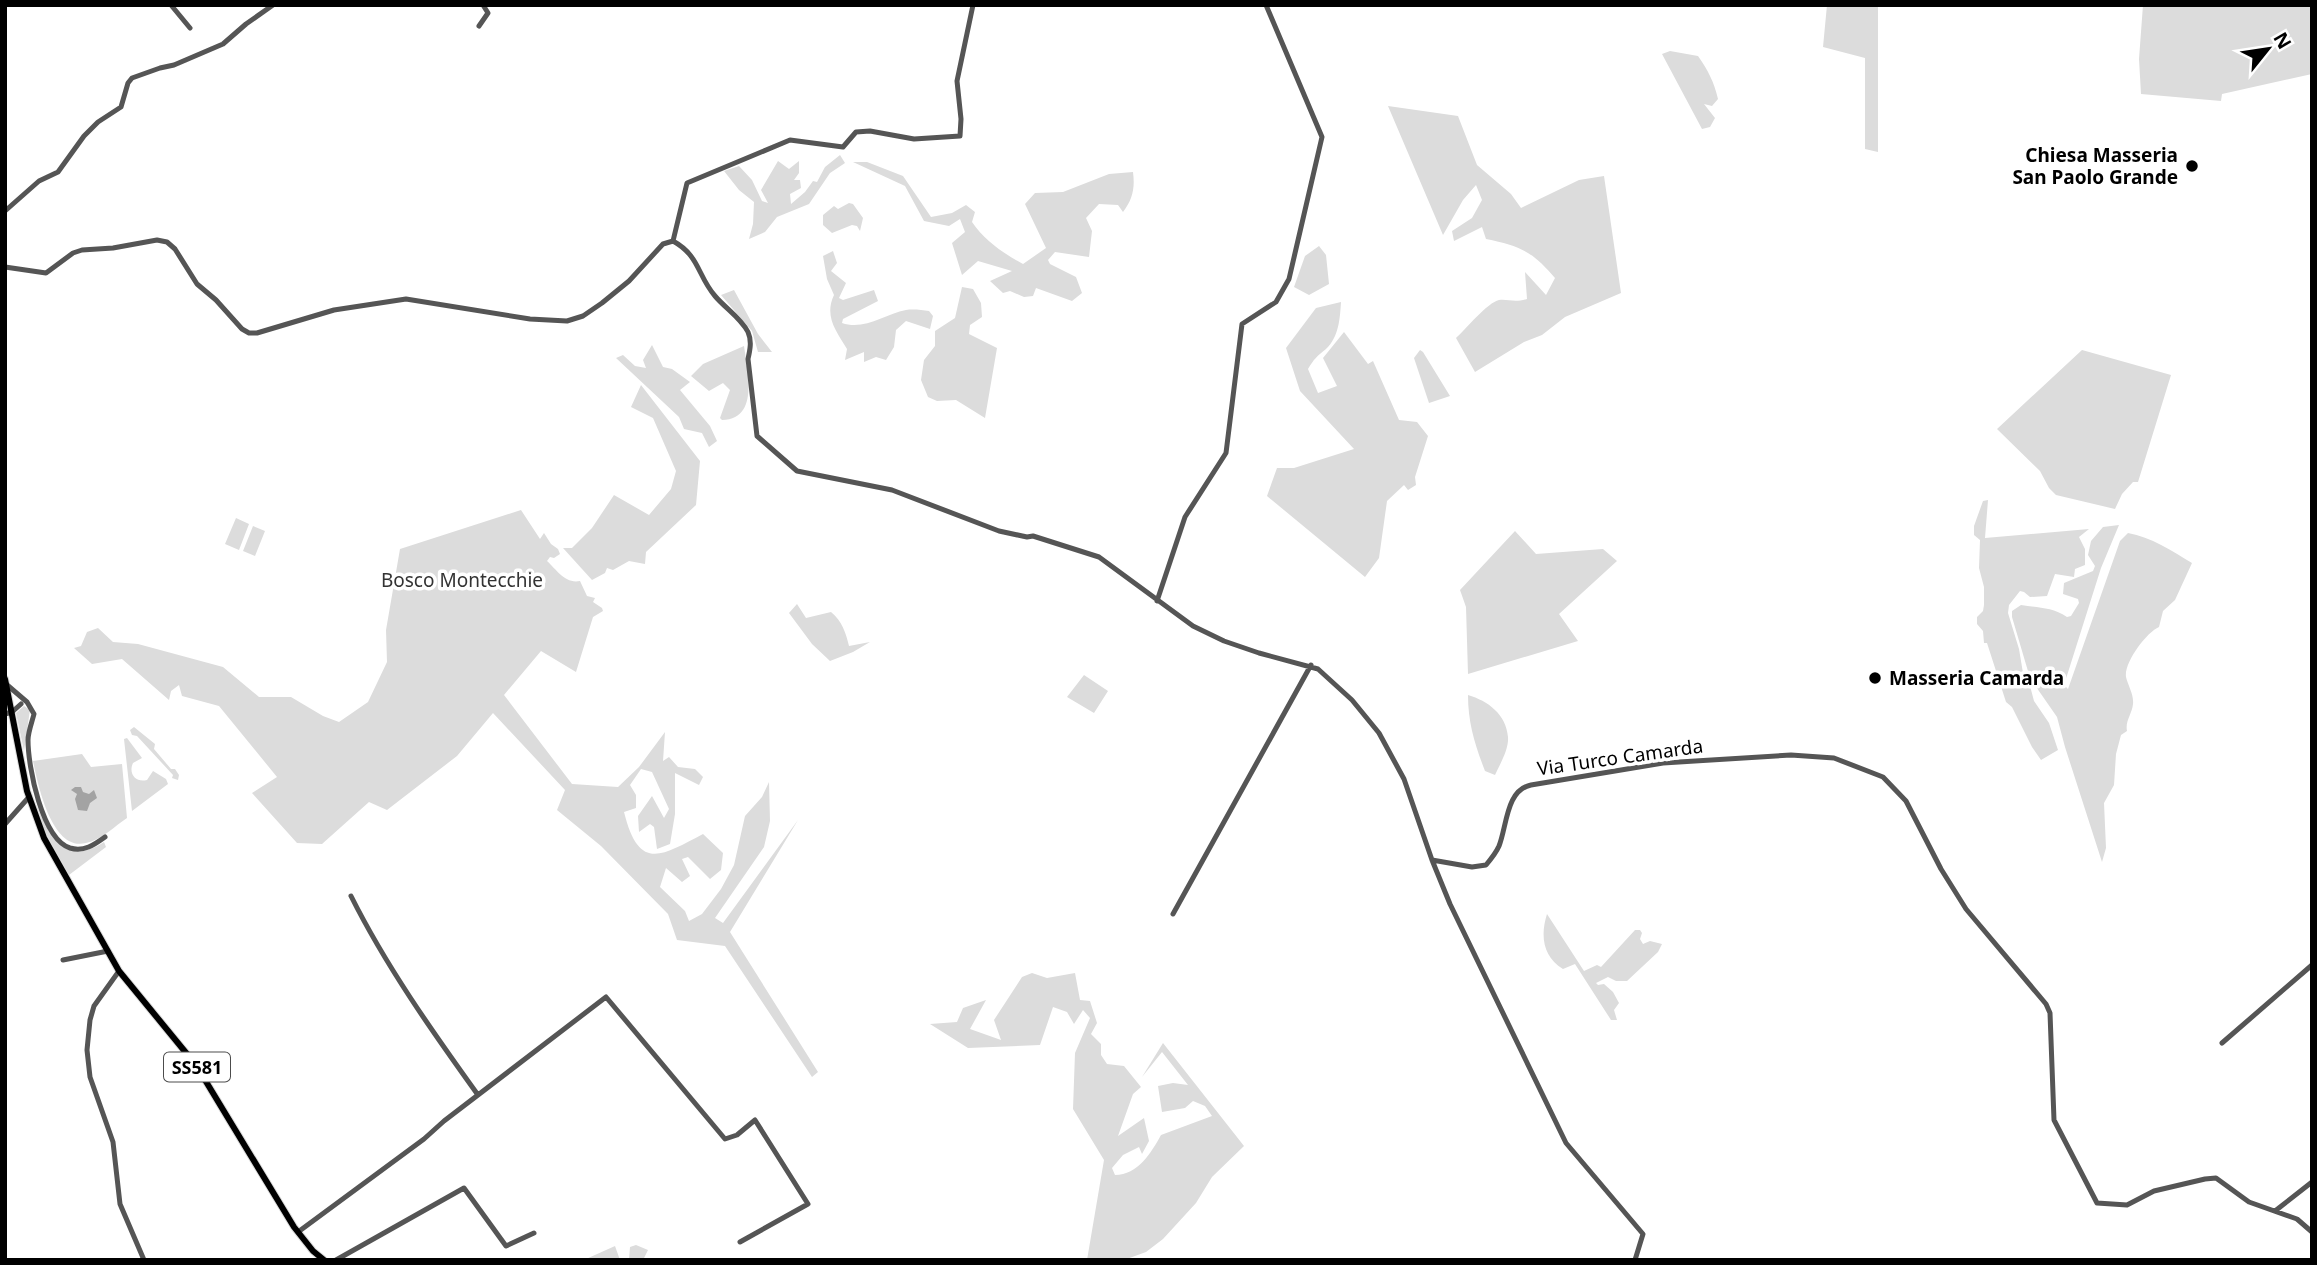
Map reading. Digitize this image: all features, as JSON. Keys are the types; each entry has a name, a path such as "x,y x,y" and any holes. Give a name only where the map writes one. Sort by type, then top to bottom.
{"main road":[{"path":"6,681 9,713 29,797"},
{"name":"SS581","path":"29,797 44,838 119,971 196,1065 298,1232 324,1260"}],"street":[{"path":"171,5 190,28"},
{"path":"5,211 39,181 58,172 98,122 121,107 132,78 174,65 223,44 273,5"},
{"path":"479,26 488,13 483,5"},
{"path":"673,241 687,183 790,140 843,147 856,132 870,131 914,139 960,136 957,81 973,5"},
{"path":"1157,601 1185,517 1226,453 1242,324 1276,302 1289,279 1322,137 1266,5"},
{"path":"5,267 46,272 73,253 82,250 162,241 175,249 197,284 249,333 334,310 406,299 530,319 567,321 583,316 602,303 636,274 663,244 673,241"},
{"path":"673,241 693,257 714,295 748,333 748,359 757,436 791,468 806,474 892,490 999,531 1033,536 1099,557 1193,626 1237,647 1318,668 1352,700 1379,733 1404,779 1450,904 1566,1143 1643,1234 1635,1260"},
{"path":"1173,914 1311,665"},
{"path":"6,681 34,714 28,738 30,768 37,797 48,824 61,843 68,848 86,848 105,837"},
{"path":"9,700 19,696"},
{"path":"9,700 25,703"},
{"path":"9,713 25,703"},
{"name":"Via Turco Camarda","path":"1432,860 1472,867 1486,865 1498,848 1514,796 1522,787 1663,763 1791,755 1834,758 1883,777 1906,801 1941,869 1966,909 2046,1004 2050,1013 2054,1120 2097,1203 2127,1205 2154,1191 2217,1178 2249,1202 2275,1211"},
{"path":"5,824 29,797"},
{"path":"351,896 373,940 421,1016 478,1095"},
{"path":"63,960 108,951"},
{"path":"2221,1043 2312,965"},
{"path":"119,971 94,1006 87,1050 90,1077 113,1142 120,1204 144,1260"},
{"path":"298,1232 424,1139 606,997 725,1139 737,1135 755,1120 808,1204 740,1242"},
{"path":"2275,1211 2312,1182"},
{"path":"336,1260 464,1188 506,1246 534,1233"},
{"path":"2275,1211 2297,1219 2312,1232"}],"green space":[{"path":"1827,5 1878,5 1878,152 1865,149 1865,58 1823,47"},
{"path":"2143,5 2312,5 2312,74 2222,94 2221,101 2141,94 2139,59"},
{"path":"1670,51 1698,56 1708,71 1718,99 1712,106 1704,104 1715,118 1710,127 1702,129 1662,54"},
{"path":"1388,106 1458,116 1477,165 1511,194 1521,208 1579,180 1604,176 1621,293 1565,317 1542,335 1524,342 1475,372 1456,338 1494,302 1527,299 1525,272 1546,295 1555,278 1525,251 1486,239 1482,227 1454,241 1452,231 1472,218 1482,200 1476,185 1463,200 1443,235"},
{"path":"840,155 845,163 830,173 809,204 777,217 765,232 749,239 754,202 739,190 724,171 739,166 752,180 762,201 768,203 761,190 778,161 789,169 799,161 799,173 794,180 800,180 801,188 790,194 791,204 813,181 817,182 825,167"},
{"path":"853,162 867,162 903,176 931,217 952,213 966,205 975,212 972,222 983,235 1023,264 1046,248 1025,204 1035,193 1063,192 1109,174 1133,172 1133,188 1123,212 1118,205 1099,204 1086,218 1092,231 1089,257 1055,252 1048,260 1050,264 1076,277 1082,293 1072,301 1036,288 1033,296 1024,297 1010,291 1003,293 990,281 1012,271 978,261 962,275 952,243 965,232 960,219 949,226 924,221 905,186"},
{"path":"849,203 853,204 863,218 860,231 857,226 852,225 832,233 823,225 823,215 834,206 838,209"},
{"path":"1319,246 1326,255 1329,284 1309,295 1294,287 1305,256"},
{"path":"833,251 837,263 831,271 846,283 839,298 843,300 874,290 878,301 843,319 842,323 858,325 906,310 918,310 929,311 933,316 930,329 906,321 896,330 894,347 886,360 876,357 864,362 864,352 845,360 847,349 835,330 831,317 834,295 827,279 823,256"},
{"path":"962,287 973,289 981,303 982,317 970,325 969,334 997,348 985,418 956,400 937,401 928,397 921,380 924,360 935,346 935,331 955,318"},
{"path":"734,290 758,334 772,352 758,352 752,331 721,295"},
{"path":"1341,302 1334,339 1308,369 1318,393 1337,386 1323,358 1344,332 1368,364 1373,361 1399,420 1417,422 1428,436 1415,477 1416,485 1408,490 1404,485 1387,501 1379,558 1365,577 1267,496 1277,468 1294,468 1354,449 1300,391 1286,348 1316,308"},
{"path":"652,345 663,367 672,369 690,382 680,390 710,426 717,441 709,447 702,433 684,429 679,417 616,358 623,355 635,366 646,368 643,360"},
{"path":"744,346 748,380 746,403 742,412 734,418 722,420 720,418 730,390 723,383 709,391 691,376 703,364"},
{"path":"1420,350 1450,396 1429,403 1414,358"},
{"path":"2082,350 2171,375 2138,482 2133,482 2122,494 2115,509 2056,495 2040,471 1997,429"},
{"path":"641,385 700,461 696,505 646,552 645,564 629,561 613,570 607,568 605,573 592,580 563,548 572,548 592,528 614,495 649,515 671,489 676,471 653,418 631,407"},
{"path":"1988,500 1985,538 2089,529 2079,537 2085,549 2085,565 2075,569 2074,577 2055,574 2047,596 2030,597 2020,591 2009,605 2008,613 2023,673 2029,682 2034,701 2049,723 2058,750 2041,760 2012,707 2006,702 1987,643 1984,643 1983,631 1977,624 1977,617 1983,611 1984,587 1979,568 1980,540 1974,535 1974,526 1983,501"},
{"name":"Bosco Montecchie","path":"521,510 540,539 544,533 558,549 560,554 547,561 566,578 580,581 587,596 595,598 593,602 603,611 593,617 576,672 541,651 504,695 572,784 618,787 639,767 665,732 663,761 669,757 678,767 695,769 703,777 699,785 675,773 675,814 670,844 657,849 654,827 650,824 639,832 638,816 652,796 664,818 669,809 652,772 641,769 630,785 636,795 636,808 624,812 637,844 645,851 653,854 664,853 703,834 723,853 721,870 710,879 688,857 682,859 690,876 682,882 666,868 660,887 685,911 689,921 702,914 721,889 734,865 745,816 762,797 769,782 770,821 764,847 715,918 723,923 798,820 730,932 818,1072 812,1077 725,946 677,940 668,914 601,846 557,810 565,790 493,713 457,756 387,810 369,802 322,844 297,843 252,793 277,777 219,706 182,696 179,685 171,691 169,700 122,659 92,664 74,648 81,646 87,632 98,628 113,642 138,644 223,667 259,697 291,697 339,722 368,702 387,662 386,630 400,549"},
{"path":"236,518 249,524 239,550 225,544"},
{"path":"2119,525 2101,568 2064,685 2068,689 2120,541 2128,533 2137,535 2192,563 2175,600 2163,611 2159,627 2137,648 2126,671 2133,704 2127,731 2121,735 2116,754 2114,785 2104,803 2106,848 2102,862 2057,717 2030,678 2012,611 2021,605 2071,616 2079,603 2078,599 2063,594 2064,583 2093,571 2095,566 2088,555 2091,541 2103,527"},
{"path":"253,526 265,531 255,556 243,551"},
{"path":"1515,531 1536,554 1603,549 1617,561 1559,614 1578,641 1468,674 1466,607 1460,590"},
{"path":"797,604 806,618 831,612 843,628 849,646 870,642 830,661 812,644 789,613"},
{"path":"1084,675 1108,691 1094,713 1067,697"},
{"path":"1468,695 1495,710 1507,729 1507,746 1495,775 1485,771 1478,752"},
{"path":"24,706 30,710 24,751 16,713"},
{"path":"134,727 155,744 154,749 179,775 178,780 172,778 173,775 137,736 132,735 130,730"},
{"path":"127,738 142,758 133,763 134,777 147,780 153,771 166,779 168,784 132,811 124,739"},
{"path":"82,754 91,767 122,764 127,818 97,839 74,843 64,837 49,814 33,761"},
{"path":"36,804 54,837 69,850 91,849 104,842 106,847 69,875 45,832"},
{"path":"1547,914 1584,971 1597,965 1601,967 1635,930 1642,933 1640,939 1643,944 1650,941 1662,944 1658,952 1627,981 1616,981 1608,977 1596,983 1604,984 1613,992 1619,1003 1614,1010 1617,1020 1611,1020 1575,964 1563,969 1547,952 1544,930"},
{"path":"1032,973 1047,978 1075,973 1080,1000 1090,1001 1097,1023 1091,1034 1101,1044 1101,1055 1107,1064 1124,1066 1141,1087 1133,1094 1118,1136 1144,1118 1149,1141 1142,1154 1139,1147 1123,1155 1112,1168 1115,1175 1137,1167 1148,1156 1161,1135 1212,1116 1205,1106 1193,1101 1185,1108 1162,1112 1158,1086 1173,1083 1188,1085 1162,1052 1142,1077 1163,1043 1244,1146 1212,1177 1196,1203 1163,1239 1146,1252 1124,1260 1087,1260 1104,1160 1073,1109 1075,1053 1090,1018 1083,1010 1074,1024 1067,1012 1053,1007 1040,1045 968,1048 930,1024 957,1022 963,1008 986,1000 970,1029 1001,1040 994,1020 1022,977"},
{"path":"636,1245 648,1250 643,1260 629,1260 630,1247"},
{"path":"615,1246 620,1260 586,1260 586,1259"}],"shaded area":[{"path":"81,787 83,792 89,794 94,790 97,798 90,803 87,811 78,810 75,799 77,794 71,790"}],"place":[{"name":"Chiesa Masseria San Paolo Grande","path":"2192,166"},
{"name":"Masseria Camarda","path":"1875,678"}]}
